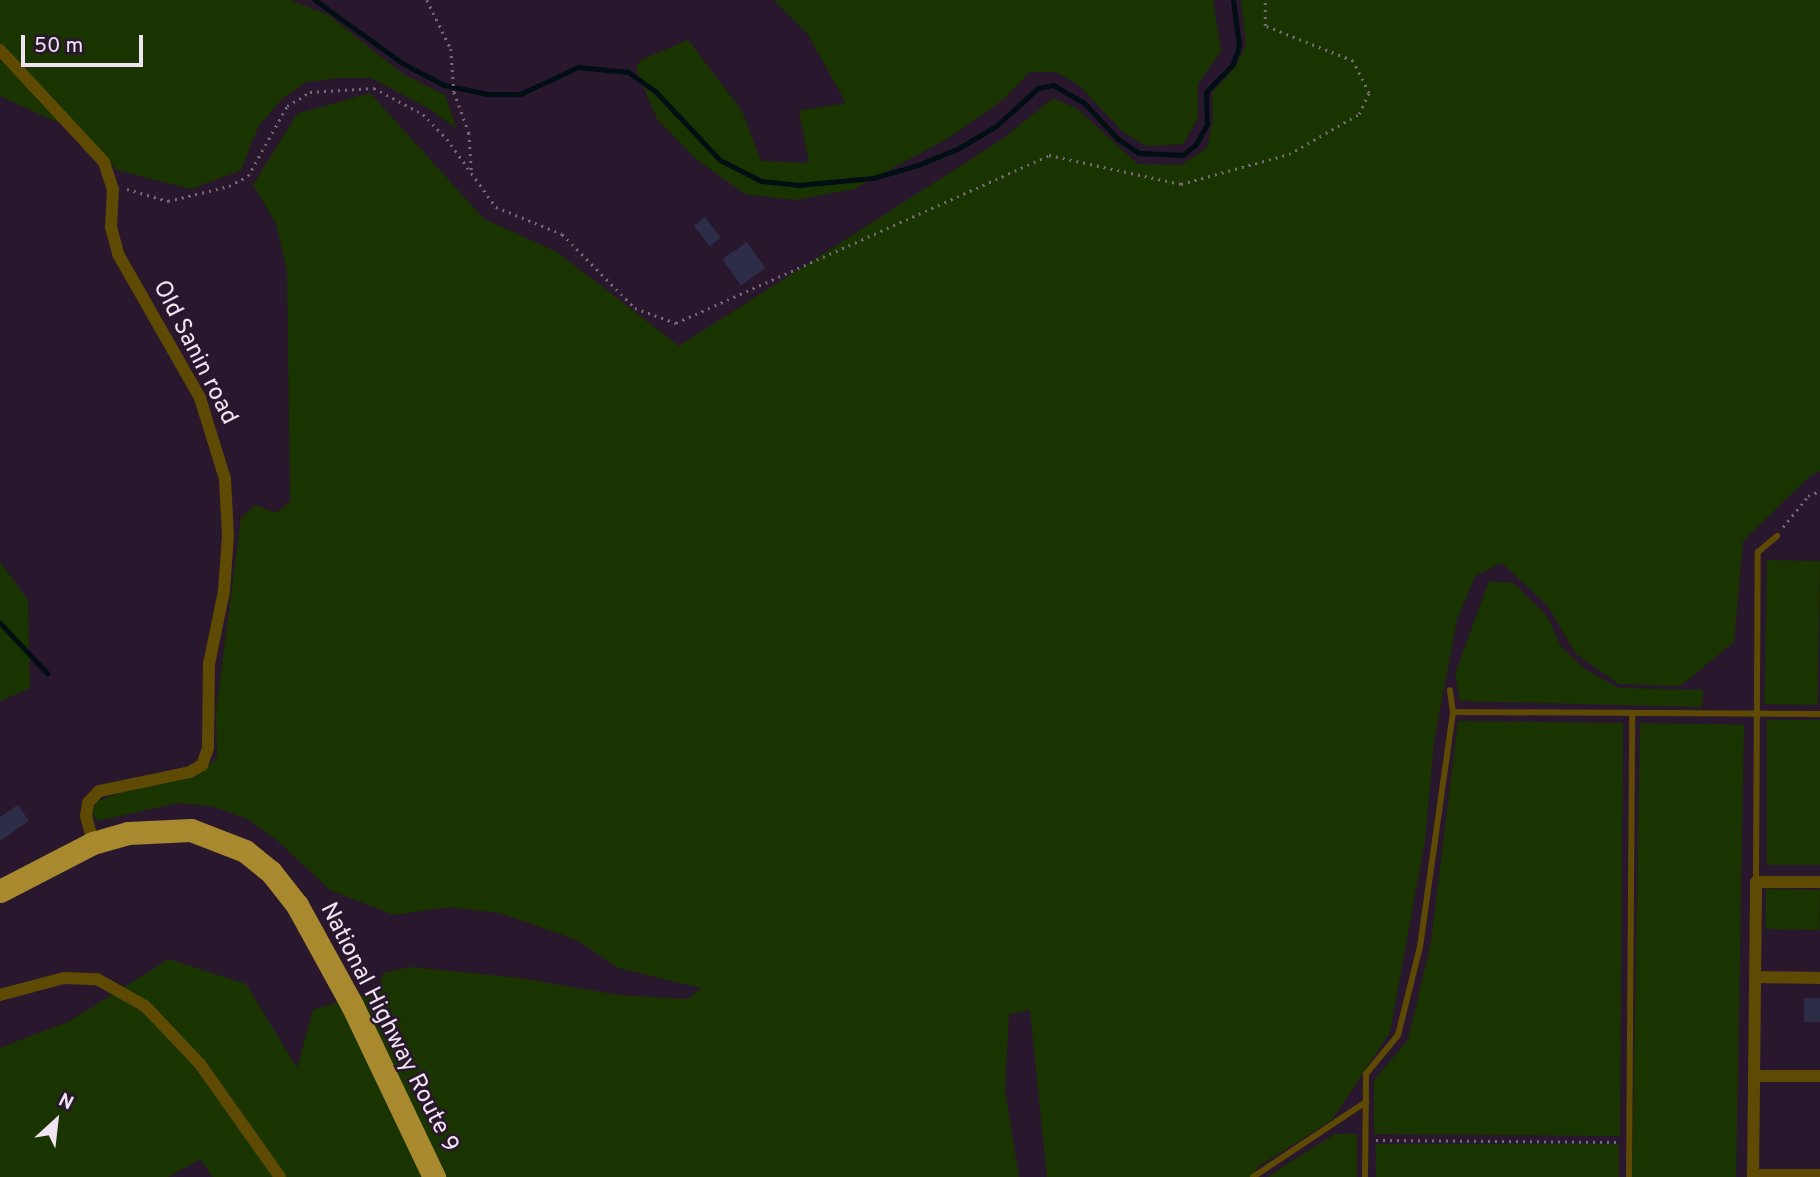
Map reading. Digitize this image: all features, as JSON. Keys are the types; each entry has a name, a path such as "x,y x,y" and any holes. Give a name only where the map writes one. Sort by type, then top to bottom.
{"highway":[{"name":"National Highway Route 9","path":"0,891 93,844 128,832 191,830 220,838 271,872 297,905 352,1005 434,1177"}],"street":[{"name":"Old Sanin road","path":"0,50 104,163 113,189 111,228 118,254 200,398 216,437 225,479 228,536 224,591 209,664 208,748 202,765 190,772 99,791 88,803 86,816 93,844"},
{"path":"1820,882 1756,882 1753,1176 1820,1175"},
{"path":"1755,977 1820,978"},
{"path":"0,995 64,978 89,978 145,1006 200,1063 280,1177"},
{"path":"1754,1076 1820,1076"}],"lane":[{"path":"1756,882 1758,552 1777,536"},
{"path":"1365,1177 1366,1074 1398,1035 1420,947 1453,712 1450,690"},
{"path":"1453,712 1820,714"},
{"path":"1629,1177 1632,713"},
{"path":"1253,1177 1366,1102"}],"path":[{"path":"427,0 451,49 454,92 469,133 472,172"},
{"path":"113,189 137,190 168,201 229,186 248,176 288,106 310,92 344,87 374,88 423,114 472,172 495,206 562,234 635,308 676,323 1049,155 1181,184 1289,153 1359,114 1369,93 1353,61 1265,26 1265,0"},
{"path":"1777,536 1808,496 1820,491"},
{"path":"1365,1139 1629,1142"}],"green space":[{"path":"0,0 290,0 328,15 403,74 445,95 457,129 428,108 371,78 339,78 306,82 283,98 259,125 241,170 191,189 117,170 85,135 0,96"},
{"path":"774,0 1213,0 1221,51 1198,84 1198,118 1183,144 1146,146 1123,132 1078,84 1055,72 1030,72 1003,100 950,137 854,189 795,200 745,194 696,159 657,119 636,68 641,60 688,40 742,111 761,161 809,163 799,111 846,103 807,33"},
{"path":"1241,0 1820,0 1820,471 1811,475 1743,541 1734,642 1680,686 1619,684 1576,654 1548,606 1502,563 1475,576 1457,620 1434,741 1425,840 1390,1032 1332,1120 1259,1166 1251,1177 1047,1177 1030,1010 1009,1014 1005,1089 1019,1177 213,1177 200,1159 168,1177 0,1177 0,1048 70,1021 169,959 246,984 297,1068 313,1010 379,989 383,973 410,967 520,978 618,995 688,999 701,988 618,968 577,940 499,913 448,907 394,915 330,890 278,841 246,818 211,806 178,803 97,821 92,812 96,802 122,792 197,776 217,758 216,712 241,518 255,505 276,513 290,502 287,270 276,223 253,185 297,114 370,93 484,219 557,252 679,346 1004,138 1053,98 1076,108 1138,164 1181,165 1207,148 1213,120 1212,93 1236,66 1246,45"},
{"path":"1767,560 1820,561 1817,705 1764,704"},
{"path":"0,562 28,600 30,688 0,701"},
{"path":"1489,581 1513,583 1547,616 1561,647 1585,669 1619,688 1703,690 1702,707 1460,701 1455,674"},
{"path":"1767,720 1820,720 1820,865 1767,865"},
{"path":"1458,721 1623,723 1620,1136 1374,1134 1374,1080 1408,1040 1431,942"},
{"path":"1640,723 1744,725 1736,1177 1632,1177"},
{"path":"1766,889 1820,890 1819,930 1765,929"},
{"path":"1335,1134 1357,1134 1357,1177 1267,1177"},
{"path":"1376,1144 1619,1144 1619,1177 1376,1177"}],"building":[{"path":"705,217 721,238 709,246 694,225"},
{"path":"747,242 765,268 741,285 722,259"},
{"path":"18,805 29,821 0,841 0,817"},
{"path":"1804,998 1820,998 1820,1022 1804,1022"}],"waterway":[{"path":"315,0 402,63 444,85 487,94 520,94 578,67 628,72 655,91 720,160 761,181 798,185 873,178 918,165 959,148 996,126 1038,88 1053,85 1083,102 1118,139 1139,153 1183,155 1196,144 1207,124 1206,92 1233,64 1239,45 1233,0"},
{"path":"0,623 47,673"}]}
